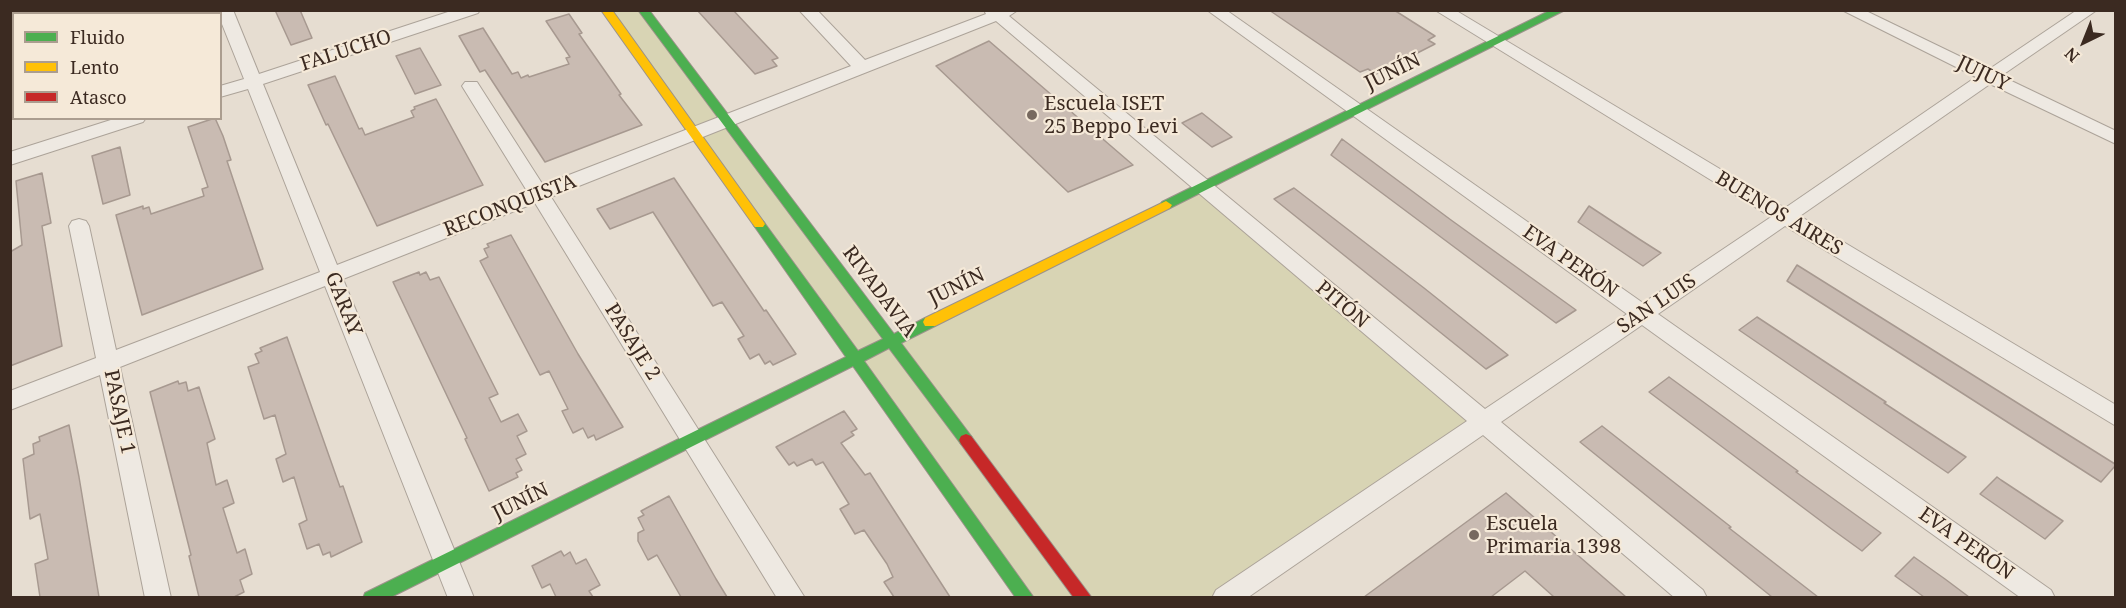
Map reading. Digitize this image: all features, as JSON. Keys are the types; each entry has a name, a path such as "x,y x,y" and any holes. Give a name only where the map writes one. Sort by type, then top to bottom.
{"street":[{"name":"GARAY","path":"225,10 461,597"},
{"name":"FALUCHO","path":"222,91 472,10"},
{"path":"606,10 1026,597"},
{"name":"RIVADAVIA","path":"643,10 1084,597"},
{"path":"807,10 864,68"},
{"name":"EVA PERÓN","path":"1215,10 2042,597"},
{"name":"BUENOS AIRES","path":"1443,10 2115,417"},
{"name":"JUNÍN","path":"371,597 1358,112 1560,10"},
{"name":"JUJUY","path":"1850,10 2115,138"},
{"name":"SAN LUIS","path":"1225,597 2089,10"},
{"name":"RECONQUISTA","path":"10,401 864,68 1000,12"},
{"name":"PITÓN","path":"1000,12 1203,188 1694,597"},
{"name":"PASAJE 2","path":"471,86 792,597"},
{"path":"10,159 131,120"},
{"name":"PASAJE 1","path":"79,226 159,597"}],"shaded area":[{"path":"606,11 643,11 891,341 1203,188 1483,423 1225,597 1026,597"}],"building":[{"path":"275,10 300,10 312,38 291,45"},
{"path":"697,10 733,10 778,58 772,60 777,66 755,74"},
{"path":"1269,10 1394,10 1435,36 1428,40 1435,44 1376,74 1368,69 1360,72"},
{"path":"569,14 582,33 579,34 621,94 619,95 642,125 545,162 485,70 480,72 459,36 483,28 512,74 518,72 521,78 528,75 529,77 569,64 566,58 570,57 546,21"},
{"name":"Escuela ISET 25 Beppo Levi","path":"989,41 1133,165 1068,192 936,66"},
{"path":"420,48 441,85 415,94 396,56"},
{"path":"335,76 359,129 362,128 365,135 414,117 411,111 415,109 414,107 436,99 483,185 377,226 308,85"},
{"path":"1202,113 1232,137 1212,147 1182,123"},
{"path":"216,120 231,160 227,161 263,269 142,315 116,215 143,206 143,209 149,207 151,214 204,196 202,189 208,187 188,127"},
{"path":"1342,139 1576,310 1556,323 1331,155"},
{"path":"120,147 130,195 103,204 92,156"},
{"path":"42,173 51,223 42,226 62,346 10,366 10,252 22,245 16,181"},
{"path":"674,178 764,311 766,310 796,354 773,365 770,361 765,364 759,354 750,359 738,339 744,336 722,302 713,306 653,212 610,229 597,209"},
{"path":"1294,188 1508,355 1486,369 1274,199"},
{"path":"1589,206 1661,253 1643,266 1578,222"},
{"path":"511,235 578,354 623,427 596,440 594,435 588,438 583,428 573,433 562,411 568,409 549,371 540,375 480,261 488,257 484,249 489,247 487,244"},
{"path":"1797,265 2115,466 2101,482 1787,281"},
{"path":"419,272 420,275 426,272 430,280 439,277 498,394 489,398 501,422 518,414 527,431 517,436 526,454 516,459 522,470 516,473 518,477 489,491 465,439 467,438 393,282"},
{"path":"1757,317 1966,457 1948,473 1739,330"},
{"path":"287,337 362,542 331,557 330,552 323,555 319,544 307,549 299,524 307,520 294,477 283,482 276,459 286,454 275,415 264,419 248,367 259,363 255,354 262,351 260,348"},
{"path":"1669,377 1881,533 1862,551 1833,530 1649,392"},
{"path":"178,381 179,384 186,382 188,391 199,387 215,439 207,443 216,485 227,480 234,503 223,508 237,553 245,549 252,574 240,580 244,592 234,597 199,597 189,556 191,555 150,392"},
{"path":"844,411 857,429 851,432 854,435 841,443 865,475 870,473 950,597 894,597 884,582 893,577 887,564 864,530 855,534 840,509 849,504 823,462 816,465 812,459 797,466 794,462 789,465 776,447"},
{"path":"69,425 99,597 40,597 35,564 48,559 40,514 30,519 23,459 34,454 33,444 40,441 39,437"},
{"path":"1602,426 1818,597 1772,597 1580,442"},
{"path":"1997,477 2063,521 2045,539 1980,494"},
{"name":"Escuela Primaria 1398","path":"1506,493 1626,597 1554,597 1525,571 1491,597 1364,597"},
{"path":"669,496 727,597 681,597 657,555 648,560 638,541 638,533 644,530 638,518 644,515 641,511"},
{"path":"561,551 564,556 570,552 576,564 586,559 600,585 589,591 593,597 556,597 550,584 542,588 532,566"},
{"path":"1914,557 1969,597 1924,597 1895,576"}],"traffic: fast":[{"path":"643,10 966,440"},
{"path":"1166,205 1560,10"},
{"path":"759,224 1026,598"},
{"path":"371,598 930,322"}],"traffic: slow":[{"path":"606,10 759,224"},
{"path":"930,322 1166,205"}],"traffic: jam":[{"path":"966,440 1084,598"}],"place":[{"name":"Escuela ISET 25 Beppo Levi","path":"1032,115"},
{"name":"Escuela Primaria 1398","path":"1474,535"}]}
